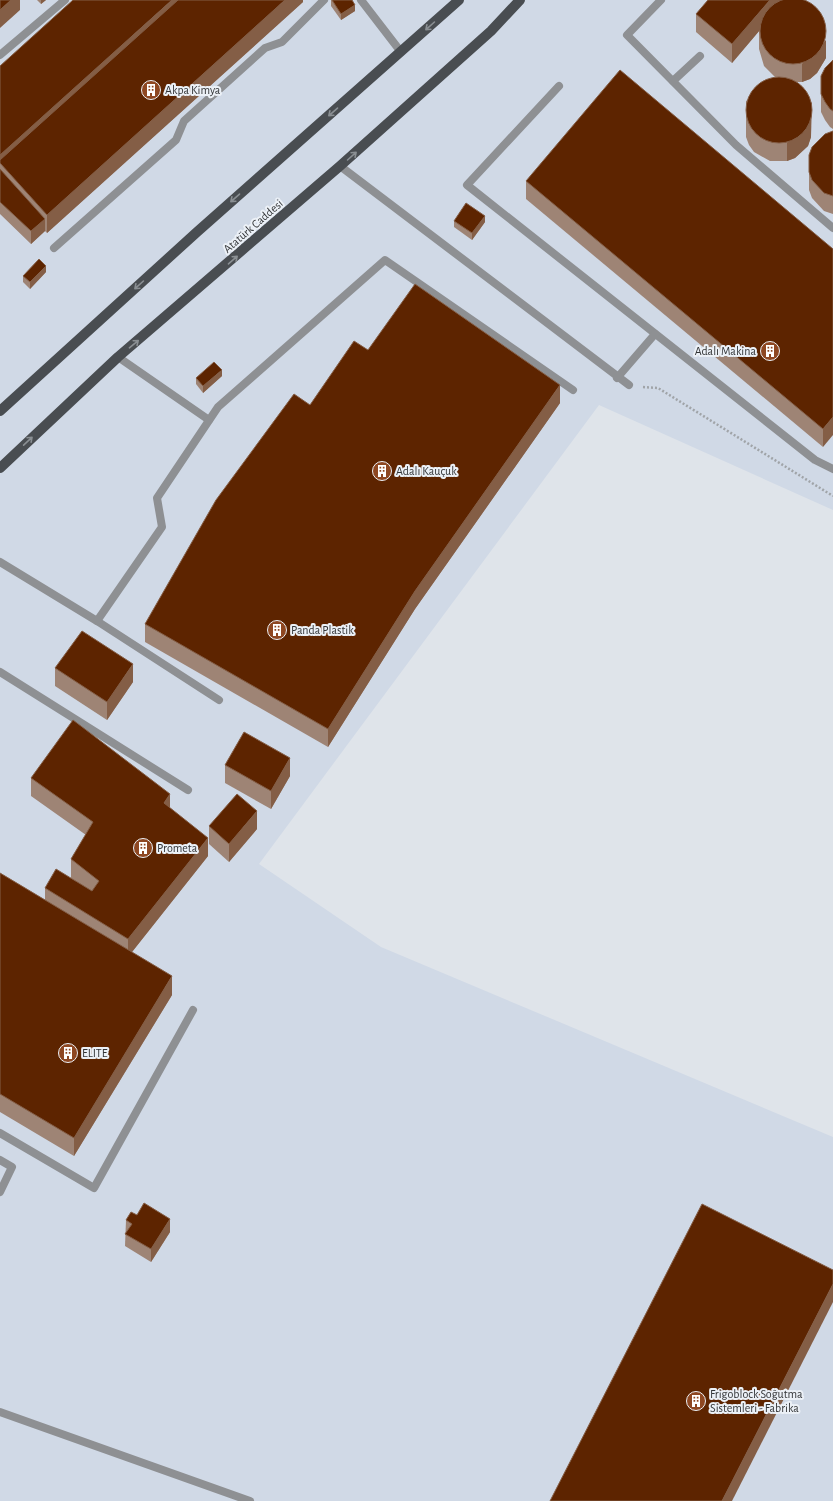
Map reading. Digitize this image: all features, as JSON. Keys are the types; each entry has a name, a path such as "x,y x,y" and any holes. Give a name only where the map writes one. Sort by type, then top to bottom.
{"main road":[{"path":"0,411 197,232 459,0"},
{"name":"Atatürk Caddesi","path":"0,468 118,357 340,166 490,31 520,0"}],"lane":[{"path":"0,55 65,0"},
{"path":"54,248 176,140 184,121 264,48 282,42 324,0"},
{"path":"361,0 401,52"},
{"path":"661,0 627,35 736,145 833,228"},
{"path":"673,81 700,56"},
{"path":"559,86 466,185 815,460 833,469"},
{"path":"340,166 617,378 629,385"},
{"path":"97,621 162,527 156,498 218,407 384,260 573,390"},
{"path":"617,378 655,334"},
{"path":"118,357 209,420"},
{"path":"0,562 97,621 219,700"},
{"path":"0,672 188,790"},
{"path":"0,1133 94,1188 193,1010"},
{"path":"0,1160 12,1167 0,1192"},
{"path":"0,1412 250,1501"}],"path":[{"path":"629,385 658,388 833,496"}],"shaded area":[{"path":"0,0 833,0 833,510 599,405 259,864 381,947 833,1137 833,1501 0,1501"}],"building":[{"path":"793,-2 806,0 821,13 824,18 826,31 824,44 811,59 806,62 793,64 780,62 765,49 762,44 760,31 762,18 775,3 780,0"},
{"path":"0,0 11,0 0,10"},
{"path":"73,0 172,0 0,155 0,66"},
{"name":"Akpa Kimya","path":"178,0 285,0 47,215 0,163 0,160"},
{"path":"332,0 352,0 355,5 341,14"},
{"path":"708,0 770,0 732,44 696,14"},
{"path":"833,60 833,111 825,102 821,94 821,76 825,68"},
{"name":"Adalı Makina","path":"620,70 833,249 833,417 823,429 526,181"},
{"path":"773,77 785,77 798,82 803,86 810,97 812,110 810,123 803,134 792,141 785,143 773,143 760,138 751,129 746,116 746,104 751,91 760,82"},
{"path":"833,131 833,196 824,193 812,180 809,172 809,155 812,147 825,134"},
{"path":"0,169 45,219 31,231 0,202"},
{"path":"466,203 485,216 472,233 454,221"},
{"path":"39,259 46,266 30,282 23,276"},
{"name":"Adalı Kauçuk","path":"415,284 560,385 415,591 328,729 145,624 216,500 294,394 310,405 354,341 368,350"},
{"path":"214,362 222,370 203,386 196,378"},
{"path":"82,631 133,664 107,702 55,668"},
{"name":"Prometa","path":"73,720 170,794 164,803 208,838 128,939 45,888 56,869 92,891 99,881 71,859 93,822 31,778"},
{"path":"244,732 290,758 271,791 225,765"},
{"path":"237,794 257,811 229,844 209,826"},
{"name":"ELITE","path":"0,873 172,976 74,1138 0,1094"},
{"path":"144,1203 170,1219 151,1249 125,1234 132,1224 126,1220 131,1212 137,1215"},
{"name":"Frigoblock Soğutma Sistemleri - Fabrika","path":"702,1204 833,1270 833,1284 722,1501 550,1501"}],"place":[{"name":"Akpa Kimya","path":"151,90"},
{"name":"Adalı Makina","path":"770,351"},
{"name":"Adalı Kauçuk","path":"382,471"},
{"name":"Panda Plastik","path":"277,630"},
{"name":"Prometa","path":"143,848"},
{"name":"ELITE","path":"68,1053"},
{"name":"Frigoblock Soğutma Sistemleri - Fabrika","path":"696,1401"}]}
